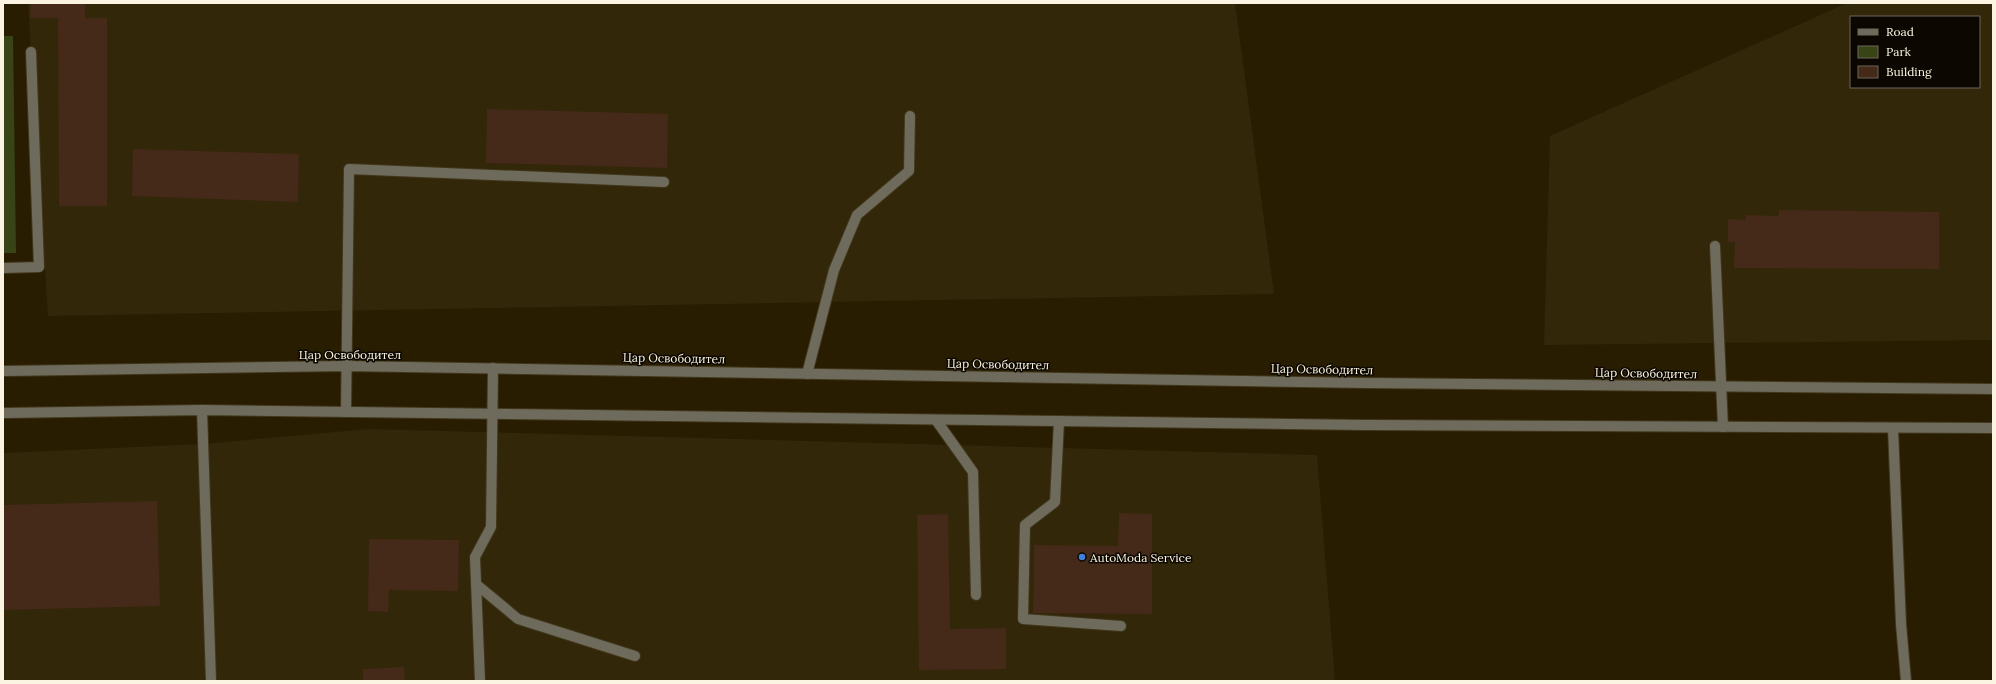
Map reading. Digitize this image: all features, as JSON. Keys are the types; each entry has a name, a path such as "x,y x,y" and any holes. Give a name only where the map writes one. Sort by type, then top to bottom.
{"street":[{"path":"3,268 39,267 31,52"},
{"path":"807,374 834,270 857,215 909,171 910,116"},
{"path":"346,412 349,169 664,182"},
{"path":"1715,246 1720,387 1723,427"},
{"name":"Цар Освободител","path":"3,371 346,366 1720,387 1993,389"},
{"path":"480,681 475,557 491,527 493,368"},
{"path":"202,410 210,681"},
{"path":"3,413 202,410 1373,426 1993,428"},
{"path":"936,420 973,472 976,595"},
{"path":"1059,421 1055,502 1025,524 1023,619 1121,626"},
{"path":"1892,428 1901,624 1906,681"},
{"path":"476,584 518,619 635,656"}],"shaded area":[{"path":"28,3 1235,3 1274,294 48,316"},
{"path":"1847,3 1993,3 1993,340 1544,345 1550,136"},
{"path":"369,429 1317,455 1335,681 3,681 3,453 202,444"}],"green space":[{"path":"3,36 13,36 16,253 3,253"}],"building":[{"path":"31,3 85,3 85,18 107,18 107,206 59,206 58,18 30,18"},
{"path":"487,109 668,114 667,168 486,163"},
{"path":"133,149 299,154 298,202 132,196"},
{"path":"1779,210 1939,212 1939,269 1734,268 1735,242 1728,242 1728,219 1746,220 1746,215 1779,216"},
{"path":"157,501 160,606 3,610 3,505"},
{"path":"1119,513 1152,514 1152,614 1033,613 1034,545 1118,546"},
{"path":"948,514 950,629 1006,628 1006,669 919,670 917,515"},
{"path":"369,539 459,540 458,591 389,590 388,612 368,611"},
{"path":"404,667 405,681 363,681 363,669"}],"place":[{"name":"AutoModa Service","path":"1082,557"}]}
